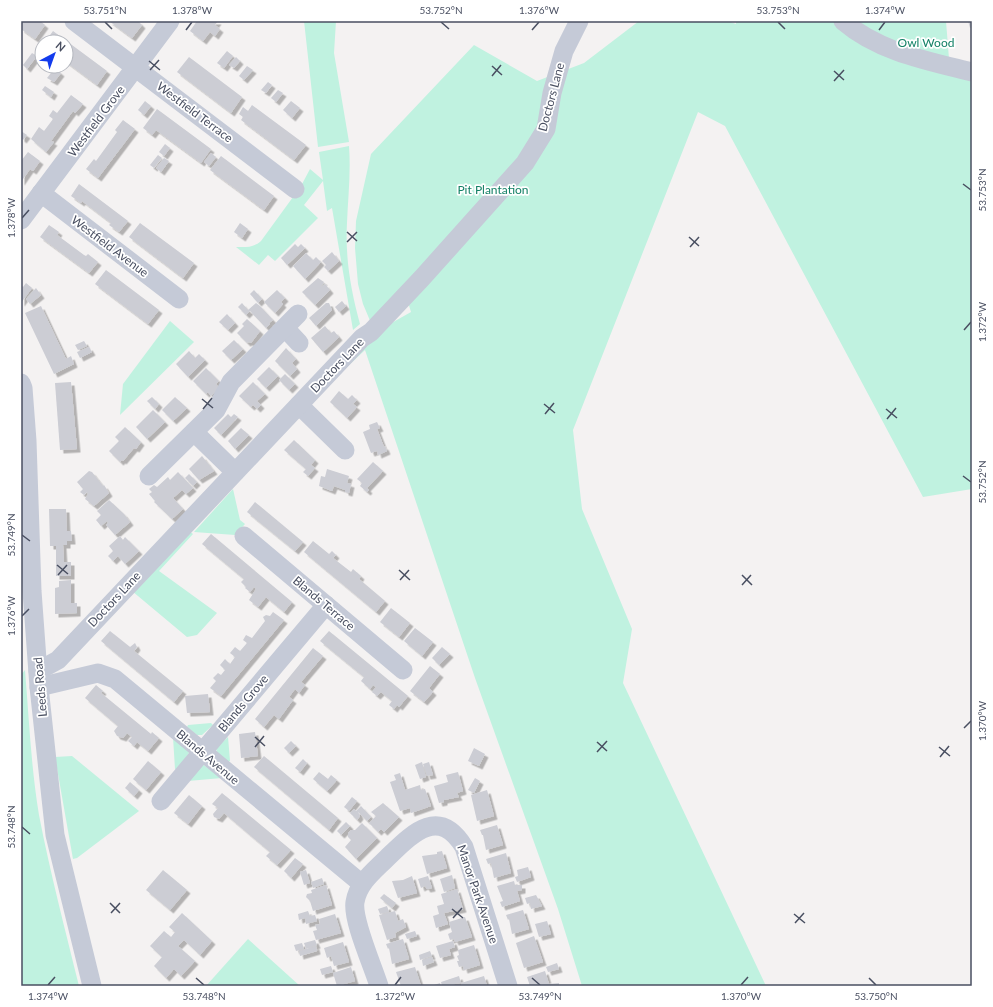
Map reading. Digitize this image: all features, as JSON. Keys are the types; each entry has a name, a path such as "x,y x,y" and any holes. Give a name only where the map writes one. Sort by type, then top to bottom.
{"street":[{"name":"Westfield Terrace","path":"74,21 295,189"},
{"name":"Westfield Grove","path":"21,220 170,21"},
{"name":"Doctors Lane","path":"39,679 362,338 371,332 422,278 525,163 546,129 552,93 564,51 579,21"},
{"path":"843,21 856,32 871,41 929,62 972,72"},
{"name":"Westfield Avenue","path":"41,193 179,299"},
{"path":"148,476 216,410 231,382 298,314"},
{"path":"285,328 299,343"},
{"name":"Leeds Road","path":"21,383 23,388 27,440 32,591 39,679 56,835 92,986"},
{"path":"299,405 345,450"},
{"path":"194,432 235,472"},
{"name":"Blands Terrace","path":"244,536 403,670"},
{"name":"Blands Grove","path":"161,801 326,605"},
{"name":"Blands Avenue","path":"39,679 98,673 115,679 362,884"},
{"name":"Manor Park Avenue","path":"379,986 355,913 356,895 362,884 409,836 428,826 439,827 450,831 458,838 464,847 508,986"}],"green space":[{"path":"304,21 336,21 334,53 349,142 318,147"},
{"path":"639,21 727,21 736,24 736,21 946,21 949,59 972,78 972,489 923,497 725,126 698,112 573,430 582,509 632,629 623,683 766,986 582,986 558,909 475,678 365,350 327,386 372,334 411,312 407,299 371,323 363,304 358,284 355,248 356,221 371,154 474,45 537,81 584,63"},
{"path":"349,146 350,175 347,249 351,287 360,324 353,330 332,208 327,211 323,181 304,205 318,218 275,261 268,255 259,265 236,247 252,246 261,241 301,186 310,169 323,180 319,152"},
{"path":"170,321 194,342 120,415 123,384"},
{"path":"233,489 240,520 245,524 235,535 194,532"},
{"path":"188,530 193,534 159,571 217,613 197,635 187,637 132,591"},
{"path":"25,670 32,761 39,815 79,986 21,986 21,675"},
{"path":"211,723 213,725 202,735 197,735 187,727 188,725"},
{"path":"173,737 188,750 189,753 178,769 175,769"},
{"path":"228,737 230,761 228,762 217,753 216,748"},
{"path":"72,756 139,811 77,858 73,859 55,757"},
{"path":"202,764 222,778 188,781"},
{"path":"248,939 300,986 206,986"}],"building":[{"path":"21,21 40,21 45,25 39,34 34,34 34,38 21,29"},
{"path":"109,21 138,21 142,25 132,38"},
{"path":"197,21 218,21 215,25 220,29 215,36 210,32 203,41 190,31"},
{"path":"968,21 972,21 972,27 970,28"},
{"path":"74,47 107,71 97,85 74,68"},
{"path":"227,51 233,56 224,68 217,63"},
{"path":"32,53 34,54 34,60 27,69 23,65"},
{"path":"189,57 242,97 231,113 177,72"},
{"path":"236,57 240,61 234,68 229,65"},
{"path":"247,66 253,70 244,80 239,76"},
{"path":"50,74 60,74 54,82 47,78"},
{"path":"268,82 272,85 266,93 261,90"},
{"path":"45,86 54,92 51,97 42,90"},
{"path":"278,90 283,93 276,102 271,98"},
{"path":"71,95 83,104 75,113 73,111 51,141 54,142 46,152 31,139 39,127 44,131 53,119 49,116 53,110 57,113"},
{"path":"145,101 151,106 144,115 138,110"},
{"path":"291,101 300,108 292,118 283,110"},
{"path":"252,105 306,145 294,160 241,120 243,117 239,114 243,107 248,111"},
{"path":"157,109 211,149 201,163 156,130 152,135 143,128"},
{"path":"123,120 135,129 98,178 86,169 94,159 96,161 117,132 115,130"},
{"path":"21,131 27,135 23,140 21,138"},
{"path":"165,144 170,148 164,156 159,152"},
{"path":"28,152 40,161 33,171 30,169 21,182 21,161"},
{"path":"211,153 216,157 209,166 204,162"},
{"path":"158,155 162,158 154,168 150,165"},
{"path":"221,156 274,196 264,210 210,170"},
{"path":"164,158 169,161 161,172 156,168"},
{"path":"79,184 128,221 119,232 109,225 111,223 82,201 81,203 71,196"},
{"path":"140,223 194,263 183,278 129,237"},
{"path":"240,223 248,229 242,238 234,232"},
{"path":"49,225 59,232 57,235 84,255 86,256 88,254 98,262 89,273 40,237"},
{"path":"295,244 298,247 301,244 305,248 287,265 281,258"},
{"path":"332,252 339,261 328,271 324,267 326,265 322,261"},
{"path":"306,253 313,260 316,257 321,262 305,279 293,266"},
{"path":"106,270 159,310 148,324 95,284"},
{"path":"318,278 324,282 321,287 325,284 330,290 315,305 302,292"},
{"path":"26,283 32,288 21,303 21,285 23,287"},
{"path":"36,288 41,295 30,304 26,299"},
{"path":"254,290 262,299 258,303 250,294"},
{"path":"277,290 285,298 281,302 283,304 275,313 264,302"},
{"path":"342,301 346,306 339,312 335,307"},
{"path":"242,303 248,310 256,303 273,320 266,328 250,311 246,315 238,307"},
{"path":"326,303 329,303 332,310 316,326 309,318"},
{"path":"41,306 66,359 71,356 74,364 54,374 25,313"},
{"path":"227,314 235,323 228,330 219,322"},
{"path":"247,319 260,331 251,343 247,343 237,333 244,326 242,324"},
{"path":"325,326 331,333 334,331 339,337 323,352 311,338"},
{"path":"234,340 243,349 231,360 222,351"},
{"path":"84,341 87,346 78,350 75,345"},
{"path":"89,347 92,352 80,358 77,352"},
{"path":"286,348 296,359 292,363 297,369 290,376 275,361"},
{"path":"189,351 195,358 199,354 205,360 188,377 176,364"},
{"path":"269,367 278,376 266,388 257,379"},
{"path":"206,368 219,381 216,384 219,388 211,396 208,392 206,394 193,381"},
{"path":"285,374 295,384 289,390 279,380"},
{"path":"71,382 77,449 60,450 55,383"},
{"path":"253,382 265,394 257,401 261,405 257,409 253,405 251,407 239,396"},
{"path":"339,391 348,399 352,395 357,400 353,404 357,407 347,418 330,402"},
{"path":"152,397 159,404 155,409 147,401"},
{"path":"175,397 187,408 173,421 162,410"},
{"path":"153,410 165,422 147,439 136,427"},
{"path":"228,414 231,417 234,414 238,417 221,435 214,428"},
{"path":"377,422 380,428 377,429 387,451 378,455 377,451 371,453 363,432 370,429 369,425"},
{"path":"125,427 141,442 136,449 134,448 123,461 122,460 120,462 109,451 119,441 115,437"},
{"path":"241,428 249,435 235,449 228,441"},
{"path":"294,440 315,460 311,465 315,468 308,476 303,472 306,469 284,450"},
{"path":"202,456 214,471 199,480 189,469"},
{"path":"373,462 383,471 367,488 369,490 367,492 360,486 362,483 357,479"},
{"path":"327,469 349,476 347,483 351,484 349,493 334,486 332,491 319,486 321,476 325,477"},
{"path":"89,471 92,472 103,486 104,485 109,493 94,506 85,499 88,494 87,492 84,495 80,492 83,489 77,482"},
{"path":"178,472 193,488 186,494 182,490 173,498 183,509 172,519 154,502 155,501 149,494 152,492 149,489 154,485 157,487 168,477 170,480"},
{"path":"189,474 197,482 193,486 185,478"},
{"path":"109,500 130,522 115,535 106,525 108,523 107,521 101,526 96,520 101,515 97,511"},
{"path":"255,502 303,542 295,551 247,512"},
{"path":"49,509 66,509 67,531 71,531 72,541 67,541 67,545 63,545 64,562 71,562 71,576 56,576 56,546 50,546"},
{"path":"211,534 292,602 284,612 266,597 258,607 249,600 256,589 254,587 250,592 245,588 246,587 241,582 244,579 202,544"},
{"path":"120,536 123,540 125,537 139,551 125,564 118,556 113,561 108,556 113,551 109,546"},
{"path":"313,541 329,554 332,551 336,555 333,558 351,572 353,569 361,576 359,579 385,601 376,612 304,552"},
{"path":"71,580 71,603 77,603 77,613 55,614 55,588 59,587 59,581"},
{"path":"391,608 410,623 399,637 380,622"},
{"path":"273,612 284,620 221,696 210,688 216,681 213,678 218,673 221,675 225,670 220,665 225,659 230,664 235,657 230,653 235,647 240,651 247,643 243,640 246,635 252,638 265,621 263,617 266,615 270,616"},
{"path":"415,628 433,642 422,656 404,641"},
{"path":"110,631 130,647 135,643 137,647 134,651 183,691 174,702 101,641"},
{"path":"329,631 408,696 399,707 397,705 394,709 389,705 392,701 381,692 377,696 372,692 376,687 373,685 370,689 361,681 364,677 320,641"},
{"path":"442,647 450,654 439,665 432,658"},
{"path":"313,648 323,656 301,682 305,685 299,693 295,689 289,697 293,700 279,719 274,715 264,727 255,719"},
{"path":"430,666 440,674 429,688 433,692 424,702 410,691"},
{"path":"96,685 103,691 101,693 151,734 152,732 159,738 148,751 137,742 134,746 128,741 132,737 127,733 123,738 117,736 114,731 118,726 85,698"},
{"path":"208,694 210,712 187,713 185,696"},
{"path":"255,732 258,756 241,758 239,734"},
{"path":"291,741 296,746 289,753 284,748"},
{"path":"474,748 485,754 479,766 468,761"},
{"path":"264,756 338,818 329,830 254,767"},
{"path":"303,759 307,763 300,772 295,768"},
{"path":"148,761 161,772 146,790 133,779"},
{"path":"422,762 426,777 420,779 415,765"},
{"path":"429,762 433,775 427,776 423,764"},
{"path":"319,772 328,779 331,775 337,780 327,791 313,779"},
{"path":"458,772 463,791 457,793 459,797 444,800 444,802 439,803 434,786 448,782 446,775"},
{"path":"400,773 405,790 420,785 421,790 425,789 431,806 411,813 410,808 400,811 390,782 396,780 394,775"},
{"path":"475,778 480,781 474,793 468,790"},
{"path":"130,782 139,790 134,796 125,788"},
{"path":"487,790 494,816 477,821 471,795"},
{"path":"222,793 291,850 277,865 266,856 270,852 224,813 219,819 214,817 213,814 218,808 212,804"},
{"path":"189,795 202,806 188,824 174,813"},
{"path":"352,797 357,801 349,811 344,807"},
{"path":"383,803 399,817 384,832 381,829 378,832 369,823 376,816 371,812"},
{"path":"361,806 371,817 367,821 358,812 360,816 357,820 350,813 354,809 356,811"},
{"path":"346,822 350,826 341,835 337,831"},
{"path":"362,823 377,838 356,859 345,847 351,840 348,837 348,833 351,830 355,830"},
{"path":"497,825 503,845 486,850 483,835 480,830"},
{"path":"442,851 447,868 427,874 422,856 437,854 437,852"},
{"path":"506,853 511,873 494,878 491,863 488,864 486,859"},
{"path":"295,858 303,864 291,878 284,871"},
{"path":"528,867 531,877 517,882 515,877 518,876 517,870"},
{"path":"163,870 187,890 170,910 146,890"},
{"path":"306,870 310,883 304,885 300,872"},
{"path":"452,875 455,888 444,892 440,879"},
{"path":"412,876 417,893 398,898 392,881 403,880"},
{"path":"428,876 432,888 427,889 425,886 421,888 418,879"},
{"path":"322,878 324,884 313,888 311,882"},
{"path":"514,881 515,885 522,885 522,890 517,891 520,901 502,907 500,902 503,901 497,886"},
{"path":"326,885 332,905 313,911 310,901 306,897 307,894 312,893 311,890"},
{"path":"457,889 463,909 444,913 448,924 436,928 433,916 439,914 437,906 444,904 441,894"},
{"path":"384,894 396,903 392,908 380,898"},
{"path":"536,895 542,906 531,909 530,903 527,904 525,898"},
{"path":"387,906 389,912 380,914 378,909"},
{"path":"523,910 529,929 512,934 509,919 508,920 506,915"},
{"path":"308,911 310,916 315,915 317,921 306,924 305,918 299,920 298,914"},
{"path":"395,911 398,921 403,919 406,927 395,933 396,937 387,940 379,915"},
{"path":"182,913 212,941 200,955 184,940 178,946 195,961 181,976 174,969 166,978 154,966 162,957 150,946 164,931 171,937 175,932 169,927"},
{"path":"335,914 341,933 316,940 313,931 317,930 315,925 320,924 319,919"},
{"path":"465,917 472,937 455,942 454,939 450,940 448,934 452,932 449,922"},
{"path":"547,921 551,934 539,937 535,924"},
{"path":"415,931 417,936 407,939 405,934"},
{"path":"534,936 543,962 524,968 516,943"},
{"path":"403,939 409,959 392,964 389,948 388,949 386,944"},
{"path":"315,940 317,945 306,949 304,943"},
{"path":"453,941 455,947 449,949 451,955 440,958 436,946"},
{"path":"343,942 349,962 334,966 331,956 327,958 324,948"},
{"path":"302,943 304,949 296,951 294,945"},
{"path":"474,945 480,965 464,970 463,966 459,967 457,961 459,961 457,956 459,955 458,950"},
{"path":"316,946 317,951 300,956 299,951"},
{"path":"430,951 432,956 420,960 419,955"},
{"path":"432,957 434,962 423,966 422,960"},
{"path":"557,963 559,969 548,972 546,967"},
{"path":"331,966 333,972 322,975 320,969"},
{"path":"351,967 355,981 337,986 333,973"},
{"path":"415,967 421,986 401,986 396,972"},
{"path":"545,971 549,984 559,983 559,986 530,986 527,977"},
{"path":"459,976 461,983 442,986 441,982"},
{"path":"484,976 487,986 462,986 461,983"},
{"path":"440,983 441,986 431,986"}],"park label":[{"name":"Owl Wood","path":"926,42"},
{"name":"Pit Plantation","path":"493,189"}]}
